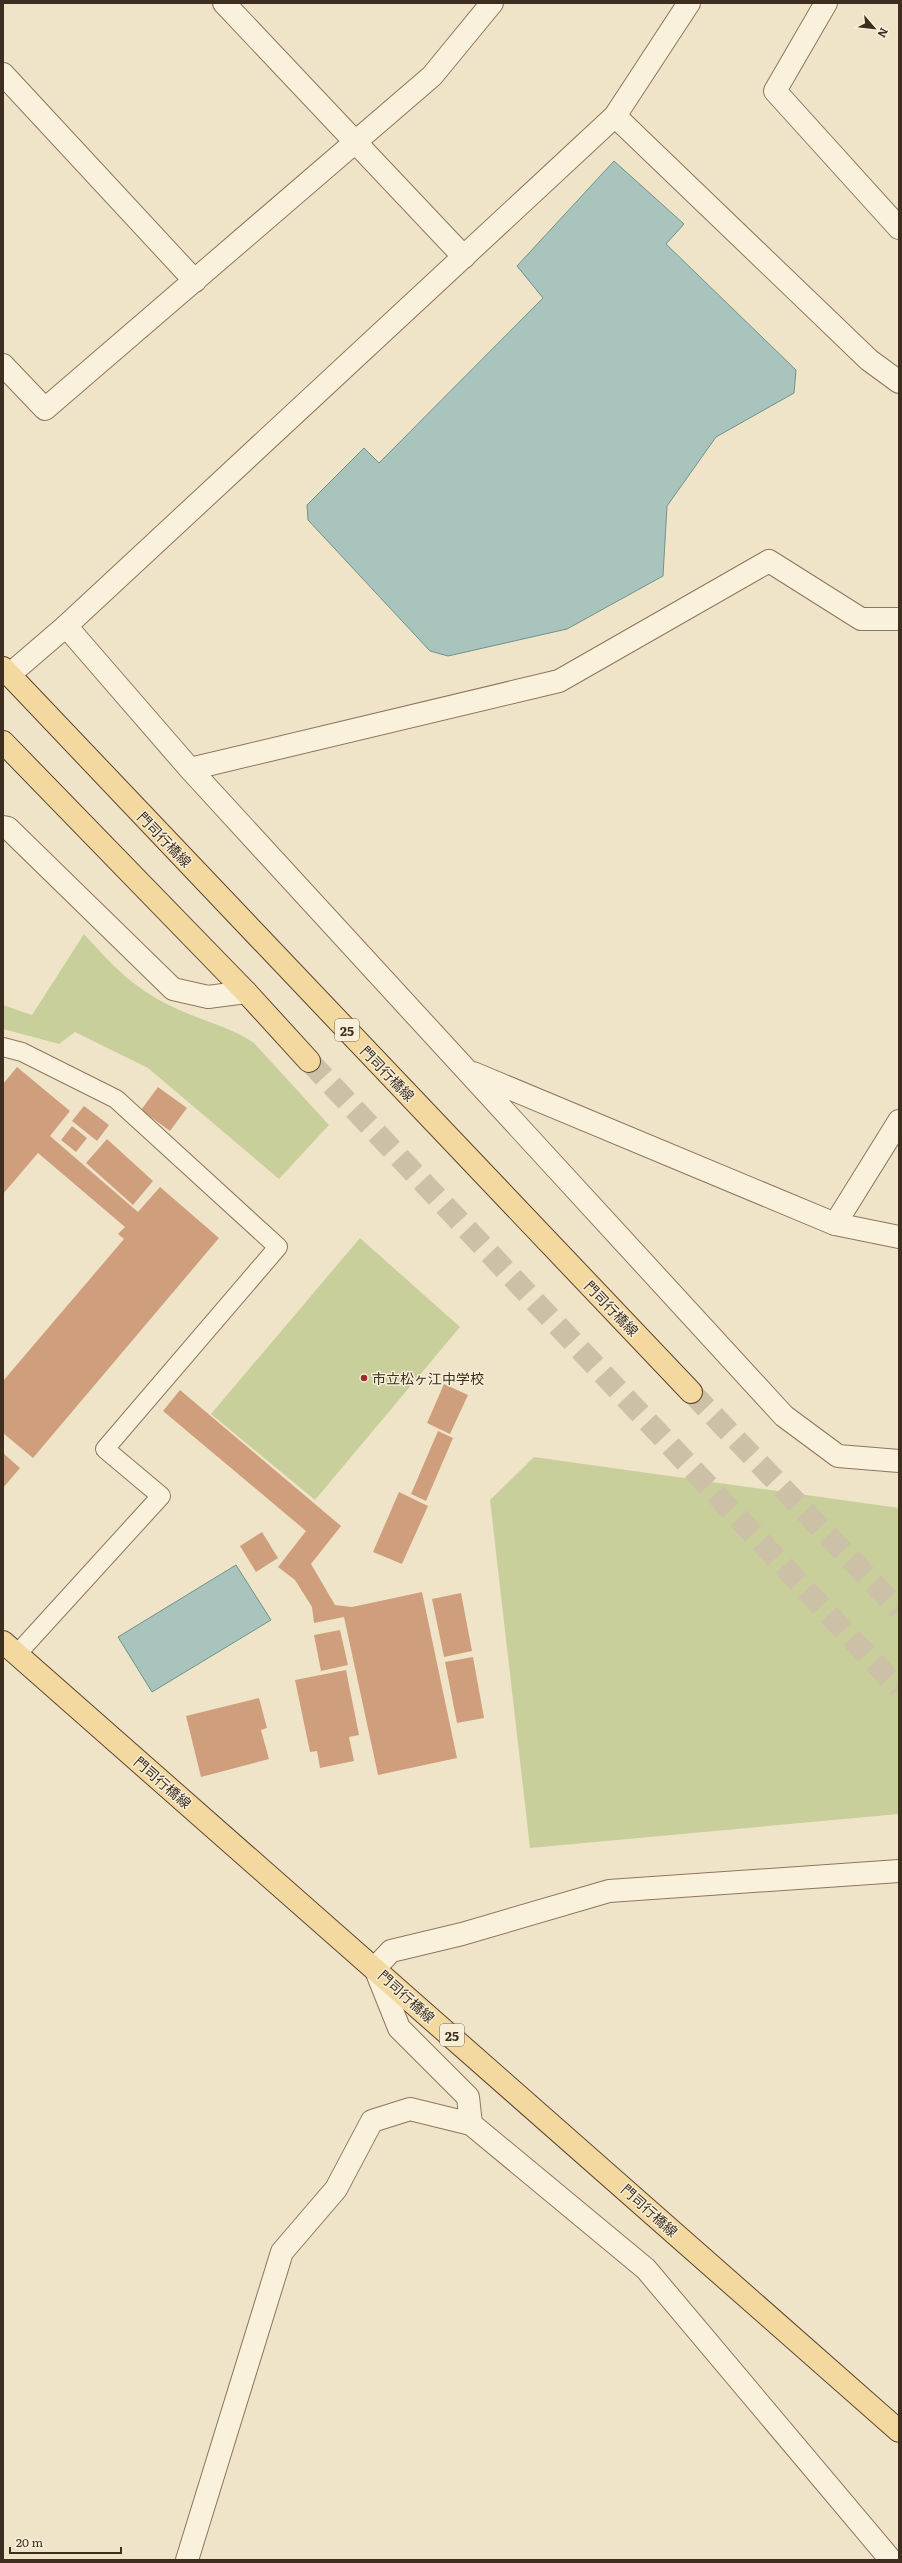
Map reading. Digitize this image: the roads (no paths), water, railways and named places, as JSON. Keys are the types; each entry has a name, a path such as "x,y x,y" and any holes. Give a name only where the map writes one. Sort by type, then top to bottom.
{"main road":[{"name":"門司行橋線","path":"5,675 691,1392"},
{"path":"3,742 246,992 309,1061"},
{"name":"門司行橋線","path":"10,1648 899,2431"}],"street":[{"path":"224,3 464,258"},
{"path":"3,365 45,409 432,76 492,3"},
{"path":"5,675 66,626 464,258 615,116 689,3"},
{"path":"826,3 775,91 899,228"},
{"path":"3,74 195,281"},
{"path":"615,116 869,360 899,382"},
{"path":"190,769 559,680 769,561 861,618 899,619"},
{"path":"66,626 190,769 784,1416 838,1456 899,1461"},
{"path":"3,827 8,828 173,989 208,997 246,992"},
{"path":"466,1070 835,1224 899,1237"},
{"path":"835,1224 899,1121"},
{"path":"471,2124 468,2097 399,2028 375,1968 391,1951 462,1934 609,1891 899,1871"},
{"path":"187,2560 282,2252 336,2189 372,2121 410,2109 471,2124 646,2269 891,2560"}],"lane":[{"path":"3,1047 22,1052 116,1099 278,1247 105,1449 161,1496 10,1648"}],"water":[{"path":"614,161 684,224 666,244 796,370 794,393 716,437 667,506 663,576 567,629 448,656 430,651 308,520 307,505 364,448 379,463 543,298 517,266"},
{"path":"236,1565 271,1620 152,1692 118,1637"}],"tunnel":[{"path":"309,1061 899,1689"},
{"path":"691,1392 899,1610"}],"place":[{"name":"市立松ヶ江中学校","path":"364,1378"}]}
